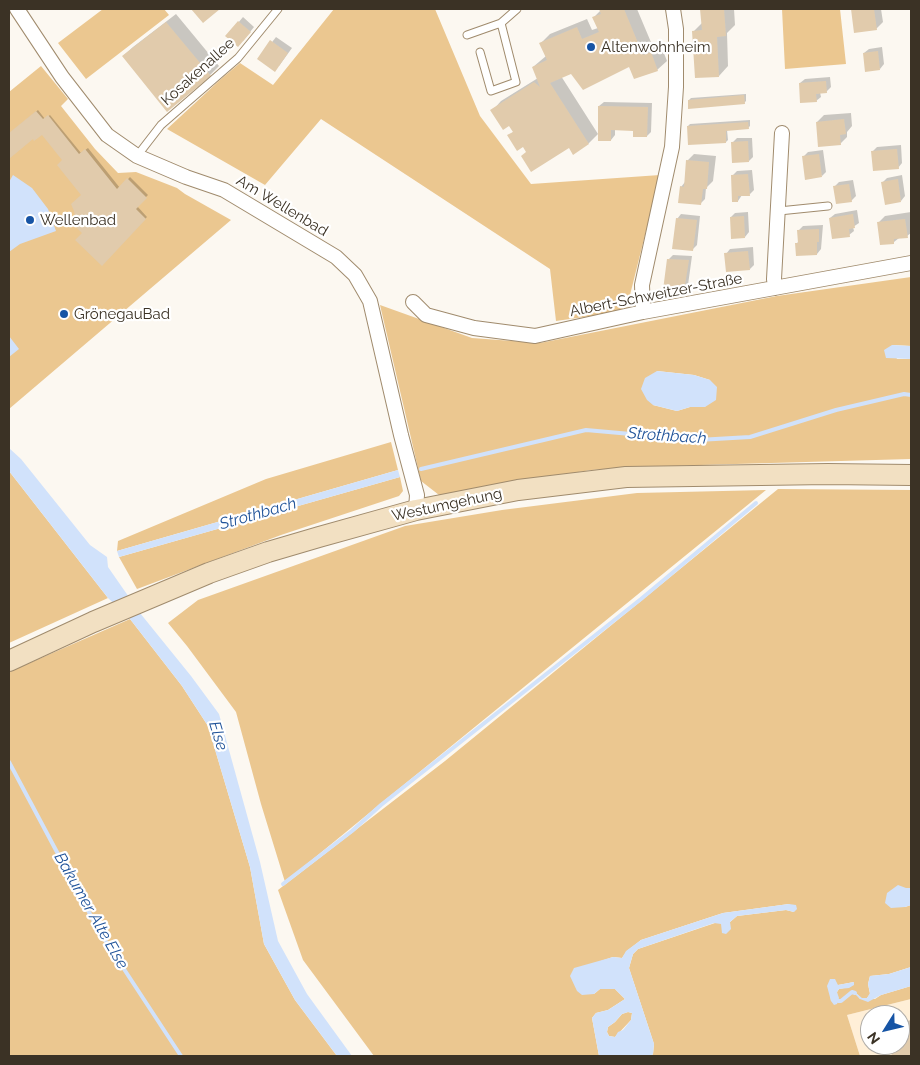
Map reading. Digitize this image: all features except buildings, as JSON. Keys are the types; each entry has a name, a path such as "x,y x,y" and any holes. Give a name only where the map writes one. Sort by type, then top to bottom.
{"main road":[{"name":"Westumgehung","path":"9,661 98,620 268,552 416,510 518,490 626,477 828,474 911,475"}],"street":[{"name":"Am Wellenbad","path":"17,9 42,49 88,112 108,135 137,156 186,177 224,190 336,257 355,275 370,301 417,495 416,510"},
{"path":"644,312 642,285 672,147 676,87 676,29 673,9"},
{"path":"775,288 782,133"},
{"name":"Albert-Schweitzer-Straße","path":"413,302 426,316 474,328 535,336 644,312 911,263"}],"lane":[{"name":"Kosakenallee","path":"137,156 161,124 238,58 278,9"},
{"path":"467,35 501,22 517,9"},
{"path":"480,52 491,91 516,82 501,22"},
{"path":"779,211 828,206"}],"shaded area":[{"path":"103,9 164,9 169,15 86,79 58,43"},
{"path":"334,9 435,9 480,116 531,184 660,175 626,311 556,321 550,269 321,119 265,185 167,129 240,63 273,85"},
{"path":"782,9 840,9 846,64 785,69"},
{"name":"GrönegauBad","path":"41,66 68,99 61,106 95,149 118,173 136,172 177,188 231,220 9,409 9,92"},
{"path":"911,277 911,346 892,345 897,359 911,359 911,459 591,470 439,495 421,481 380,305 472,338 540,343 777,296","holes":["657,371 694,375 710,380 705,407 690,407 677,411 653,405"]},
{"path":"391,442 398,470 117,551 118,541 266,479"},
{"path":"9,471 108,598 9,643"},
{"path":"400,477 403,491 399,496 281,535 137,589 119,557"},
{"path":"778,489 911,490 911,888 906,888 905,907 911,905 911,967 889,974 870,976 868,984 870,994 867,998 861,998 856,993 860,999 875,999 881,995 911,986 911,999 887,1005 860,1005 860,1012 847,1015 860,1056 651,1056 654,1044 629,968 633,954 638,949 715,923 730,922 737,916 786,910 794,912 789,904 723,913 641,940 627,951 622,958 613,957 601,961 594,994 600,989 615,989 625,999 608,1010 596,1013 592,1018 599,1056 374,1056 303,960 278,890 445,761","holes":["854,982 849,987 839,989 831,1001 830,992 838,985"]},
{"path":"766,490 285,882 236,712 168,623 198,600 405,526 502,510 637,493"},
{"path":"130,619 182,686 208,726 250,867 264,944 295,1000 337,1056 9,1056 9,672"},
{"path":"911,999 911,1056 860,1056 847,1015 860,1012 860,1055 910,1055 910,1005 887,1005"},
{"path":"632,1013 631,1020 615,1037 609,1036 607,1032 608,1027 622,1014"}],"water":[{"name":"Wellenbad","path":"13,175 32,188 48,209 56,231 20,244 9,252 9,182"},
{"path":"9,336 19,349 9,357"},
{"path":"892,345 911,346 911,359 886,358 884,350"},
{"path":"657,371 694,375 710,380 717,387 716,400 705,407 690,407 677,411 653,405 647,400 641,389 645,378"},
{"name":"Else","path":"9,448 21,459 90,545 107,557 108,567 140,613 219,714 260,862 278,941 307,994 352,1056 337,1056 295,1000 264,944 250,867 208,726 182,686 130,619 108,598 9,471"},
{"path":"398,470 400,477 119,557 117,551"},
{"path":"898,885 911,888 911,905 891,908 885,903 887,893"},
{"path":"789,904 796,905 797,909 794,912 786,910 737,916 730,922 731,929 726,934 722,933 721,924 714,923 638,949 633,954 629,968 654,1044 653,1054 651,1056 599,1056 592,1018 596,1013 608,1010 625,999 615,989 600,989 594,994 582,995 577,991 570,976 574,968 613,957 622,958 626,951 641,940 723,913","holes":["632,1013 631,1020 623,1030 618,1032 615,1037 609,1036 607,1032 608,1027 622,1014"]},
{"path":"911,967 911,986 881,995 868,1002 860,999 854,993 862,998 867,998 870,993 868,984 870,976 889,974"},
{"path":"830,979 835,979 838,985 854,982 854,985 849,988 839,989 837,992 839,998 837,1004 834,1005 827,986"}],"waterway":[{"name":"Strothbach","path":"421,469 586,430 698,440 750,437 836,410 904,394 911,395"},
{"path":"283,884 352,831 381,805 641,599 756,503"},
{"name":"Bakumer Alte Else","path":"9,762 99,931 181,1056"},
{"path":"838,1001 841,1001 852,992 855,993"}],"place":[{"name":"Altenwohnheim","path":"591,47"},
{"name":"Wellenbad","path":"30,220"},
{"name":"GrönegauBad","path":"64,314"}]}
